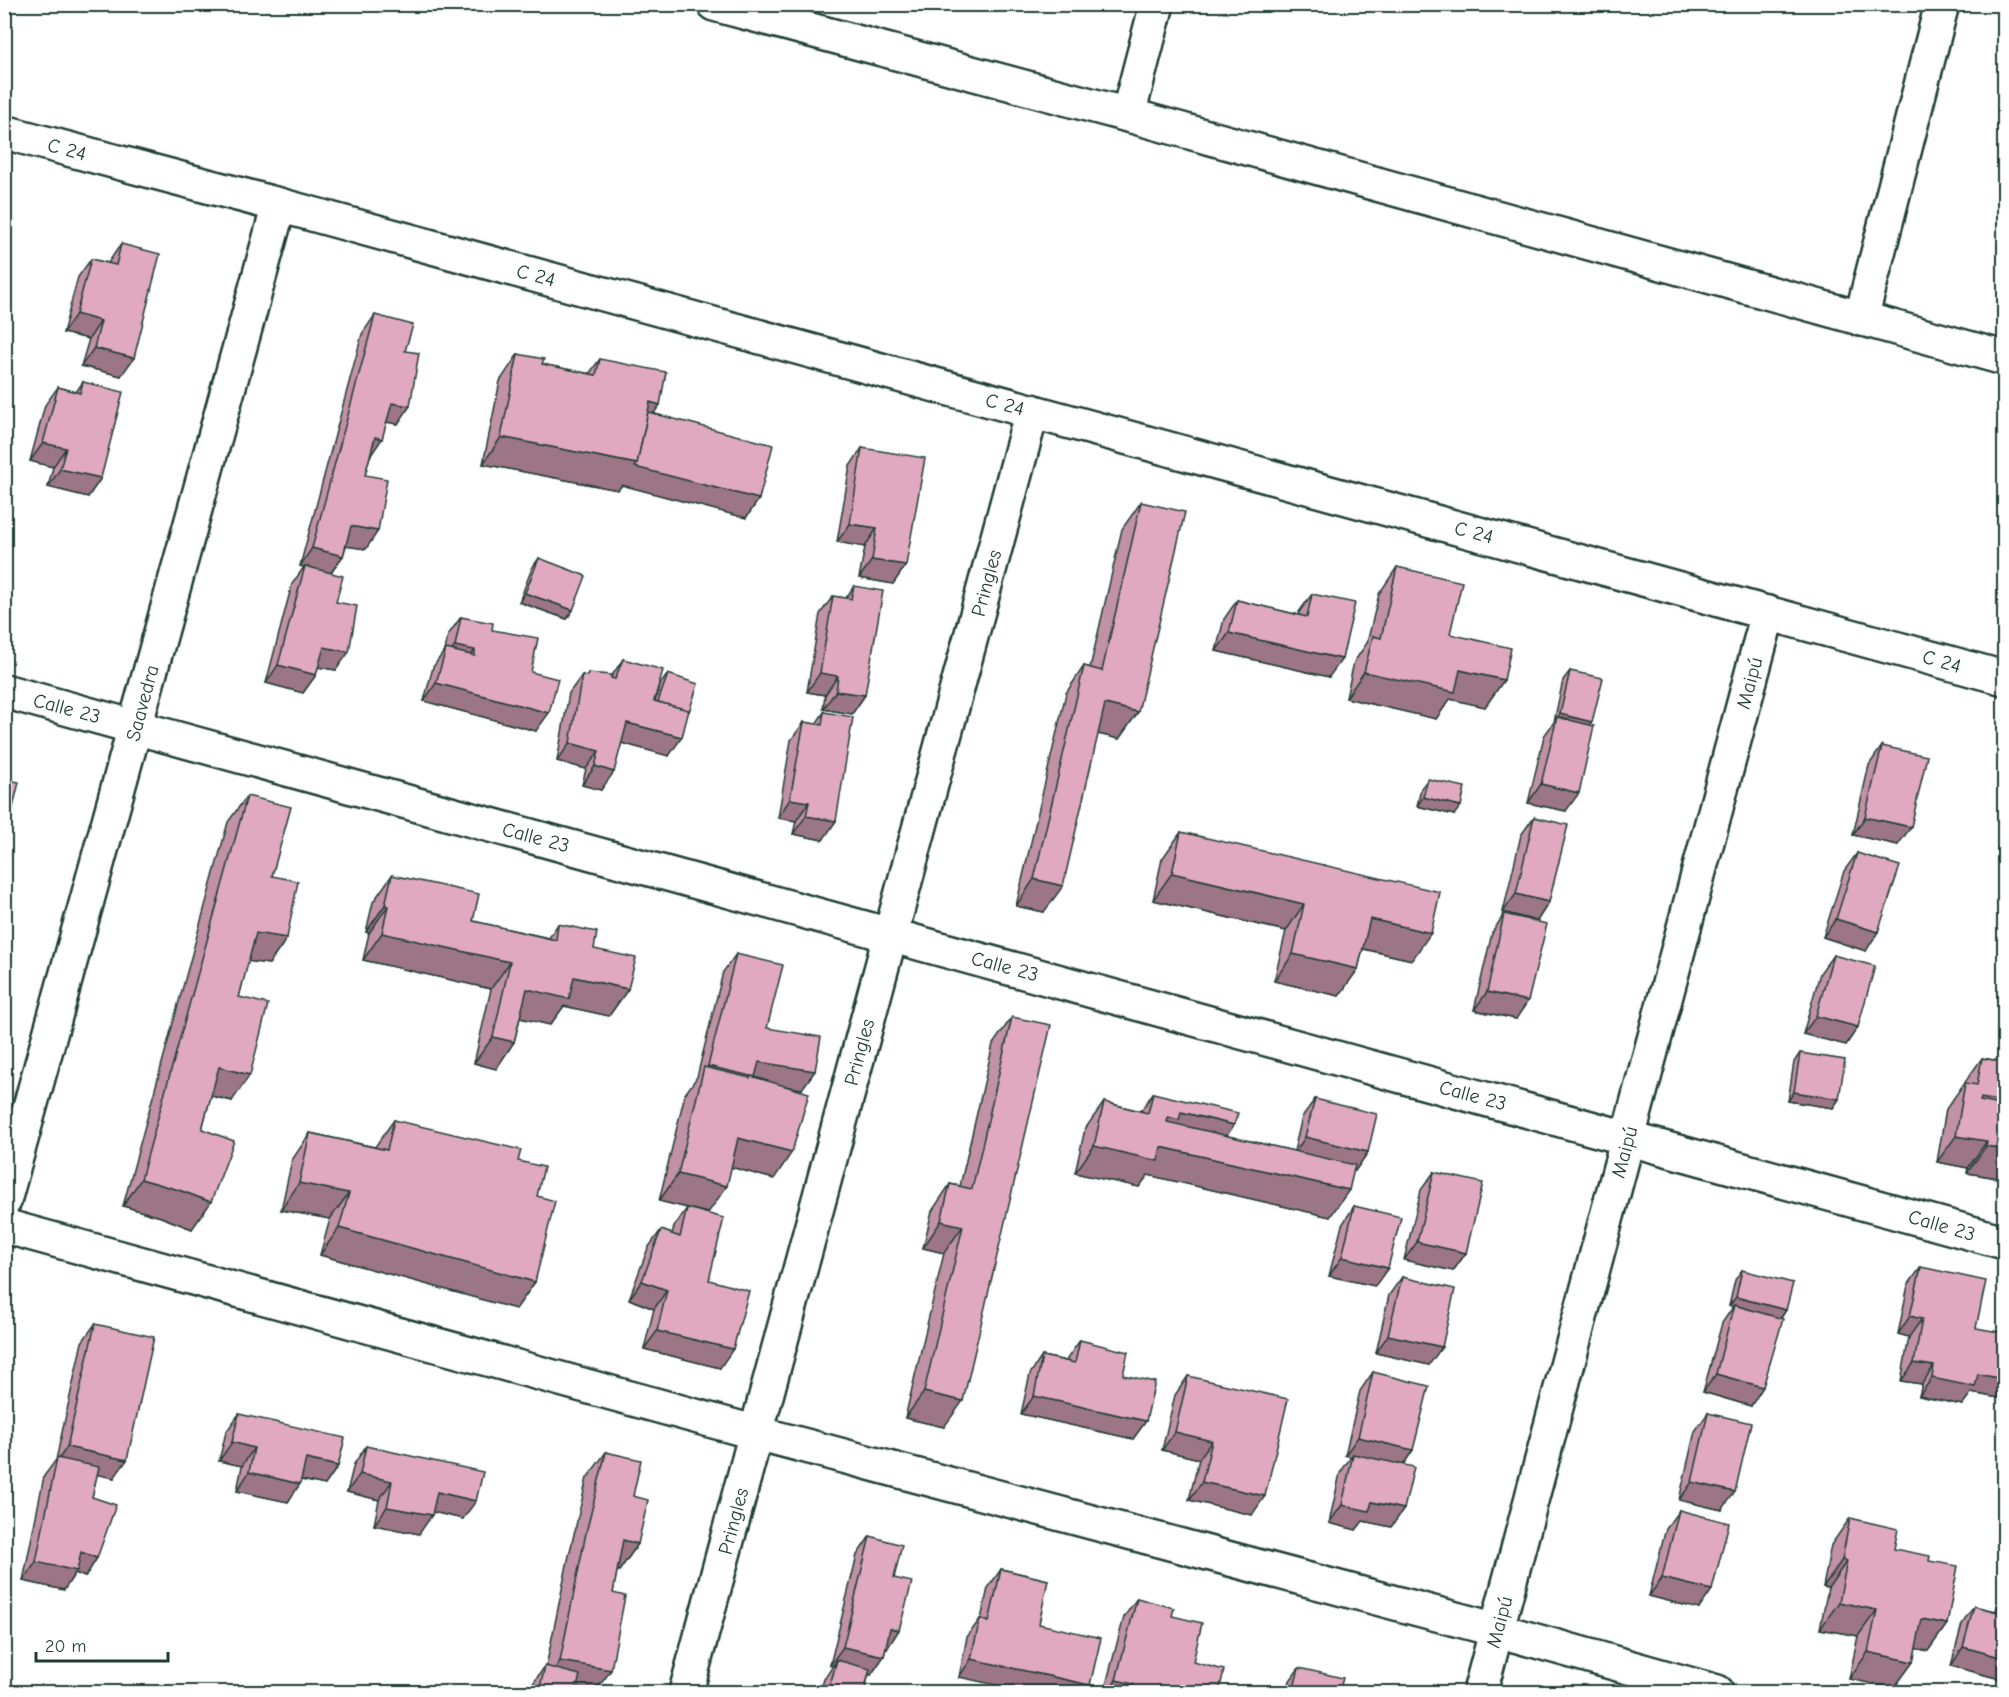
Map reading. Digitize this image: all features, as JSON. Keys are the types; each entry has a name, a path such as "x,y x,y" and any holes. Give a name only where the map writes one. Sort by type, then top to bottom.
{"street":[{"path":"714,4 1128,115 2004,358"},
{"path":"1128,115 1156,4"},
{"path":"1861,319 1942,4"},
{"name":"C 24","path":"4,132 279,205 2004,678"},
{"name":"Saavedra","path":"4,1201 279,205"},
{"name":"Pringles","path":"687,1692 1032,411"},
{"name":"Maipú","path":"1480,1692 1768,613"},
{"name":"Calle 23","path":"4,691 2004,1242"},
{"path":"4,1226 757,1433 1497,1630 1717,1692"}],"building":[{"path":"121,244 160,254 134,358 94,348 101,321 76,314 91,259 116,265"},
{"path":"375,315 413,325 405,351 419,353 410,406 392,403 382,439 375,437 365,475 387,479 378,531 351,526 343,556 312,548"},
{"path":"518,354 544,359 542,364 596,375 600,359 666,372 660,405 650,402 637,464 501,437"},
{"path":"83,382 123,392 101,478 60,469 66,448 43,443 58,387 80,393"},
{"path":"648,412 773,445 759,499 635,467"},
{"path":"862,448 925,458 906,565 872,560 877,528 850,524"},
{"path":"1141,502 1185,512 1138,712 1105,704 1063,886 1034,879 1084,666 1102,671"},
{"path":"539,558 586,576 573,610 525,593"},
{"path":"305,566 343,576 336,602 357,606 349,652 324,647 316,675 278,665"},
{"path":"1397,567 1462,582 1450,634 1511,648 1504,680 1460,670 1455,692 1364,672 1373,636 1381,638"},
{"path":"854,586 883,591 865,695 836,691 838,676 820,673 833,596 851,599"},
{"path":"1312,594 1355,603 1342,659 1229,633 1237,600 1307,617"},
{"path":"461,617 493,623 492,630 538,638 531,672 558,679 549,713 436,683 446,649 475,656 475,650 455,646"},
{"path":"623,659 663,670 654,701 689,710 682,737 627,723 614,772 595,766 599,751 570,743 582,675 588,676 588,673 611,675 611,678 615,679"},
{"path":"1570,671 1603,678 1592,722 1560,714"},
{"path":"668,674 698,684 689,712 689,710 658,702"},
{"path":"824,712 853,717 836,821 806,816 809,802 790,799 804,722 822,725"},
{"path":"1557,717 1594,726 1579,793 1541,784"},
{"path":"1882,746 1927,756 1911,827 1865,817"},
{"path":"4,779 19,782 6,837 4,837"},
{"path":"1428,779 1465,787 1461,806 1423,797"},
{"path":"247,796 291,807 272,876 298,881 287,938 256,933 239,997 268,1004 250,1075 219,1067 202,1129 234,1141 211,1202 141,1179"},
{"path":"1534,817 1568,825 1549,902 1516,894"},
{"path":"1181,832 1440,892 1431,933 1370,919 1358,969 1293,954 1304,904 1172,873"},
{"path":"1857,853 1900,866 1878,932 1836,919"},
{"path":"392,875 479,894 473,921 556,940 558,924 597,932 594,949 636,958 628,989 574,977 569,999 527,989 514,1042 493,1037 510,962 382,933 388,906 385,905"},
{"path":"1504,914 1547,924 1528,1001 1487,992"},
{"path":"736,954 783,965 767,1028 821,1037 815,1071 759,1062 755,1077 708,1066"},
{"path":"1833,955 1875,966 1858,1027 1816,1016"},
{"path":"1012,1017 1051,1025 963,1401 924,1392 963,1226 941,1221 950,1184 972,1189"},
{"path":"1800,1053 1845,1060 1839,1099 1794,1092"},
{"path":"1982,1058 2004,1062 2004,1102 1981,1098 1980,1101 2004,1106 2004,1149 1986,1146 1987,1141 1956,1136 1965,1083 1977,1085"},
{"path":"704,1067 750,1078 751,1076 809,1093 792,1152 738,1138 727,1186 678,1174"},
{"path":"1153,1093 1238,1113 1234,1125 1181,1112 1179,1120 1168,1117 1167,1122 1355,1165 1349,1190 1161,1147 1158,1161 1094,1146 1104,1102 1148,1113"},
{"path":"1315,1099 1377,1114 1368,1152 1305,1137"},
{"path":"394,1120 521,1150 518,1161 544,1167 537,1196 555,1201 535,1282 339,1228 349,1193 299,1183 310,1133 387,1150"},
{"path":"1434,1172 1483,1183 1466,1253 1417,1242"},
{"path":"1354,1206 1401,1217 1388,1268 1342,1257"},
{"path":"687,1208 724,1218 709,1280 749,1291 733,1349 657,1331 667,1290 642,1281 661,1230 680,1237"},
{"path":"1921,1267 1986,1281 1976,1328 2004,1333 2004,1379 1978,1374 1975,1387 1932,1378 1934,1366 1914,1363 1922,1319 1910,1316"},
{"path":"1742,1270 1793,1283 1786,1310 1736,1297"},
{"path":"1402,1277 1455,1289 1442,1347 1388,1335"},
{"path":"1734,1305 1783,1319 1763,1387 1716,1374"},
{"path":"95,1324 154,1337 127,1460 67,1447"},
{"path":"1080,1340 1128,1352 1123,1375 1155,1382 1146,1421 1034,1396 1042,1356 1075,1363"},
{"path":"1373,1372 1429,1386 1413,1450 1358,1437"},
{"path":"1188,1376 1288,1399 1265,1496 1202,1482 1212,1441 1175,1432"},
{"path":"1708,1413 1751,1423 1735,1492 1692,1482"},
{"path":"239,1414 345,1438 338,1466 306,1459 300,1484 249,1472 254,1448 232,1442"},
{"path":"366,1446 483,1472 476,1501 437,1492 432,1515 387,1507 392,1481 360,1474"},
{"path":"606,1452 641,1460 633,1496 648,1500 638,1544 623,1540 613,1593 625,1596 611,1670 560,1661 586,1533"},
{"path":"1353,1454 1414,1467 1404,1509 1372,1502 1369,1511 1342,1505"},
{"path":"57,1458 99,1467 92,1497 116,1505 97,1558 81,1552 77,1571 36,1562"},
{"path":"1679,1510 1729,1523 1712,1590 1662,1578"},
{"path":"1850,1518 1898,1529 1894,1549 1930,1556 1929,1561 1958,1566 1947,1624 1922,1619 1913,1662 1868,1652 1877,1610 1839,1602 1847,1561 1842,1560"},
{"path":"870,1536 902,1545 894,1578 912,1582 899,1630 890,1628 884,1656 843,1647"},
{"path":"1001,1569 1048,1580 1039,1624 1101,1638 1090,1685 971,1659 980,1619 989,1622"},
{"path":"1137,1598 1174,1608 1172,1616 1202,1623 1193,1662 1224,1670 1219,1692 1191,1692 1179,1689 1179,1692 1132,1692 1134,1684 1116,1680"},
{"path":"2004,1603 2004,1658 1963,1647 1974,1606 2002,1613"},
{"path":"837,1660 870,1669 864,1692 828,1692"},
{"path":"545,1666 580,1675 576,1692 539,1692"},
{"path":"1299,1668 1343,1678 1339,1692 1293,1692"}]}
